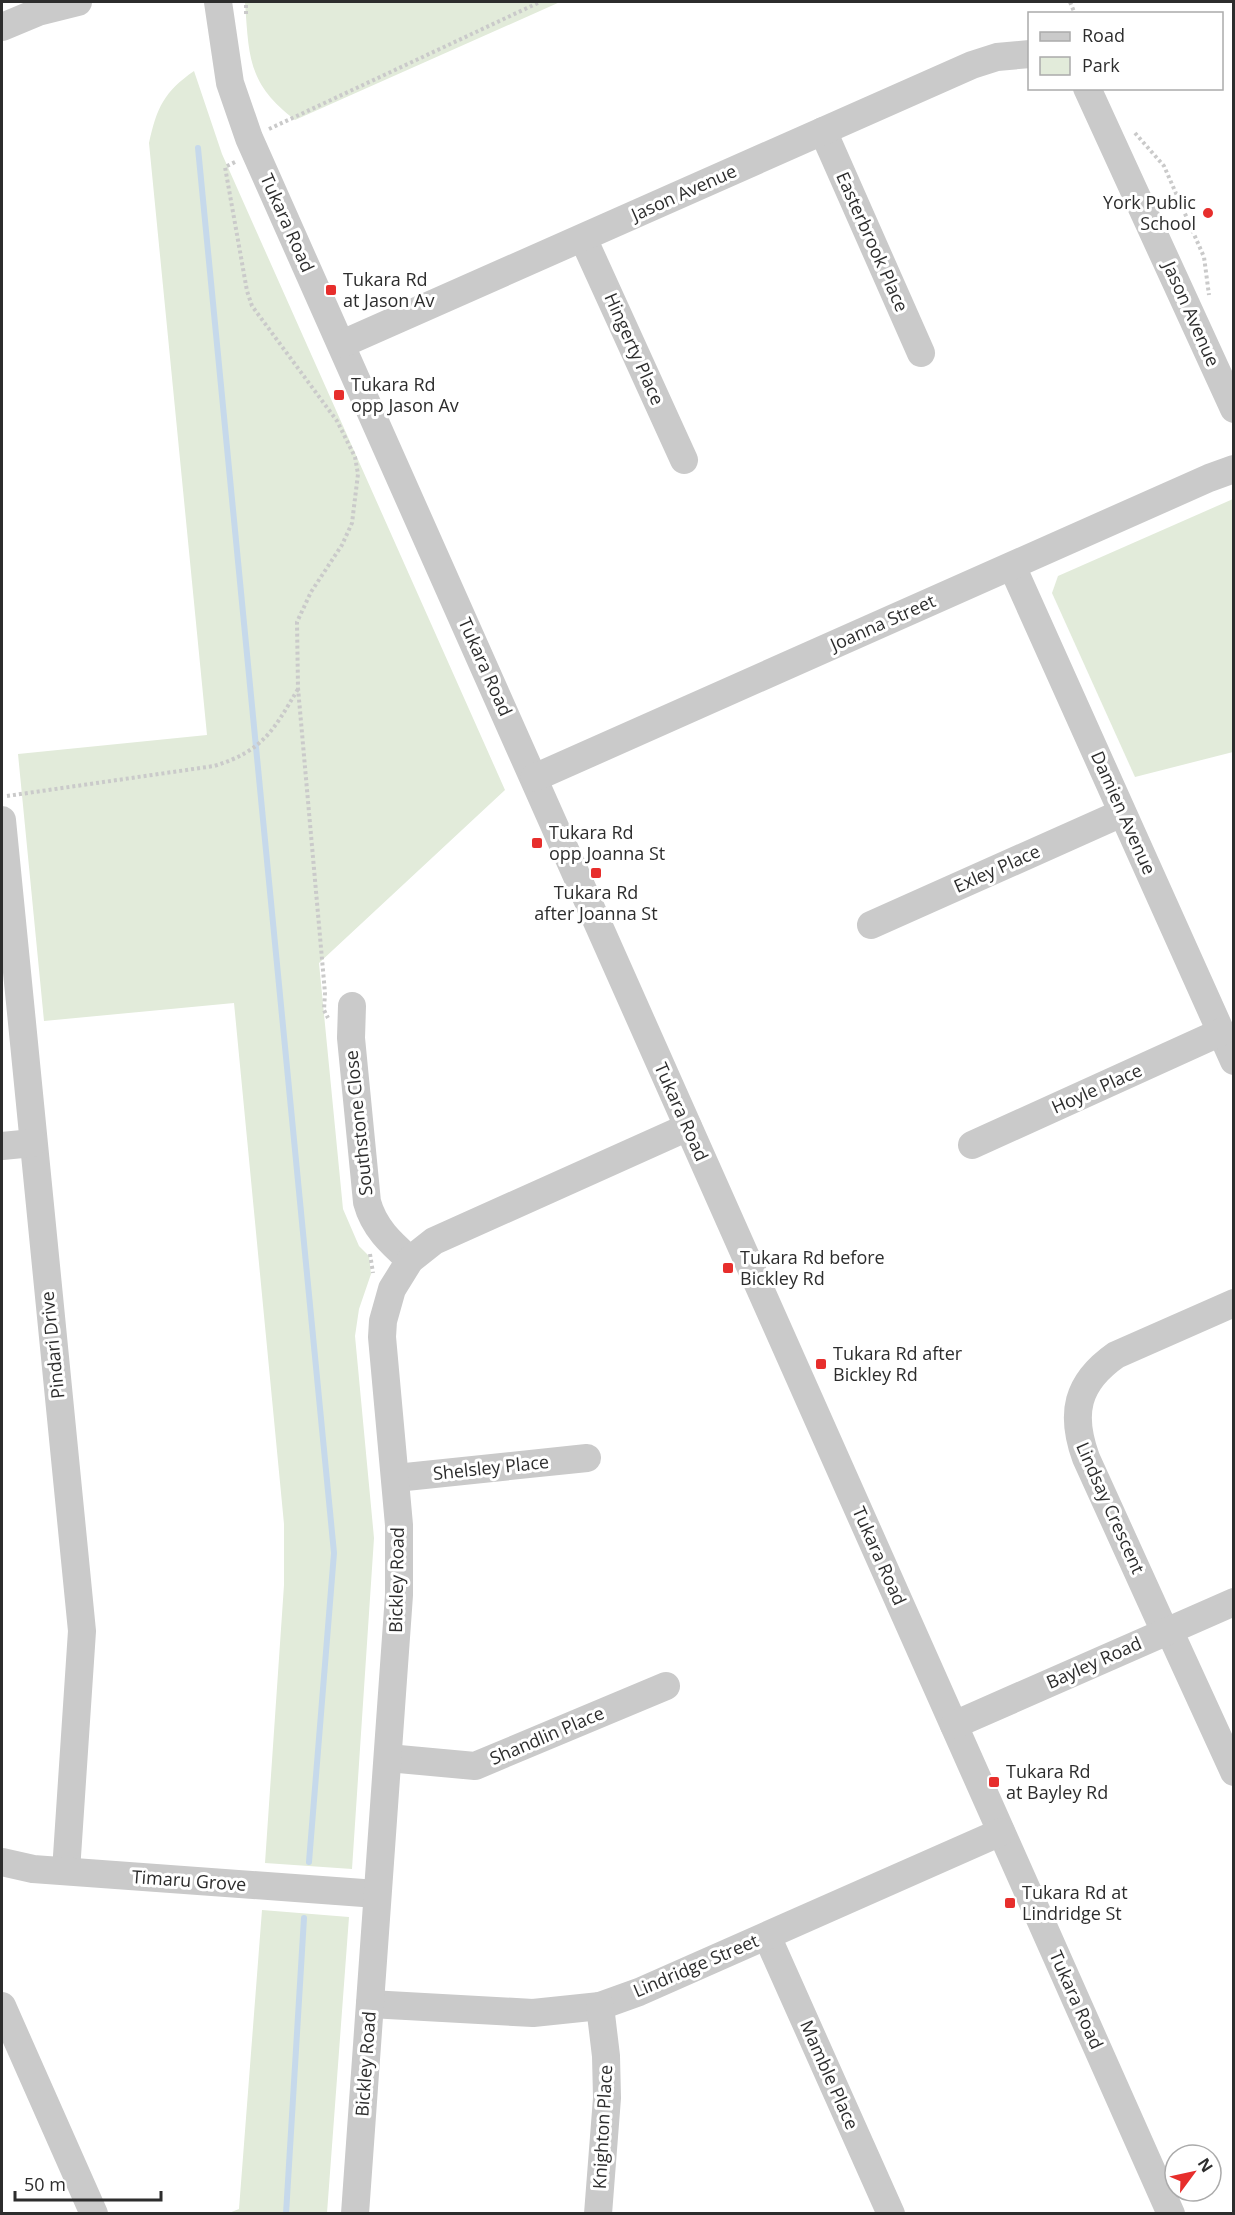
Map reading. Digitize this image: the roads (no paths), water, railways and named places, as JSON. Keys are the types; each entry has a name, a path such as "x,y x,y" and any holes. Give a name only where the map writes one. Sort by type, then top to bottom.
{"street":[{"path":"2,27 38,12 78,2"},
{"name":"Tukara Road","path":"218,2 224,57 240,116 1171,2214"},
{"name":"Jason Avenue","path":"342,344 972,65 997,57 1028,54"},
{"name":"Jason Avenue","path":"1088,90 1233,409"},
{"name":"Easterbrook Place","path":"823,131 921,353"},
{"name":"Hingerty Place","path":"584,238 684,460"},
{"name":"Joanna Street","path":"534,778 1233,469"},
{"name":"Damien Avenue","path":"1012,566 1233,1061"},
{"name":"Exley Place","path":"871,926 1122,813"},
{"name":"Pindari Drive","path":"2,820 3,859 82,1641 66,1871"},
{"name":"Southstone Close","path":"352,1006 351,1038 367,1202 371,1215 382,1234 410,1260"},
{"name":"Hoyle Place","path":"972,1145 1221,1032"},
{"name":"Bickley Road","path":"355,2214 399,1595 396,1478 382,1337 386,1305 410,1260 447,1234 687,1127"},
{"path":"2,1146 33,1143"},
{"name":"Lindsay Crescent","path":"1233,1303 1116,1355 1099,1367 1078,1376 1081,1396 1077,1420 1082,1447 1233,1772"},
{"name":"Shelsley Place","path":"396,1478 587,1458"},
{"name":"Bayley Road","path":"954,1725 1233,1602"},
{"name":"Shandlin Place","path":"388,1758 475,1766 666,1686"},
{"name":"Lindridge Street","path":"370,2004 533,2013 600,2006 639,1992 1001,1832"},
{"name":"Timaru Grove","path":"2,1862 33,1869 377,1894"},
{"name":"Mamble Place","path":"766,1936 891,2214"},
{"path":"2,2006 94,2214"},
{"name":"Knighton Place","path":"598,2214 607,2098 606,2056 600,2006"}],"waterway":[{"path":"198,148 334,1553 309,1862"},
{"path":"286,2214 304,1918"}],"place":[{"name":"York Public School","path":"1208,213"},
{"name":"Tukara Rd at Jason Av","path":"331,290"},
{"name":"Tukara Rd opp Jason Av","path":"339,395"},
{"name":"Tukara Rd opp Joanna St","path":"537,843"},
{"name":"Tukara Rd after Joanna St","path":"596,873"},
{"name":"Tukara Rd before Bickley Rd","path":"728,1268"},
{"name":"Tukara Rd after Bickley Rd","path":"821,1364"},
{"name":"Tukara Rd at Bayley Rd","path":"994,1782"},
{"name":"Tukara Rd at Lindridge St","path":"1010,1903"}]}
